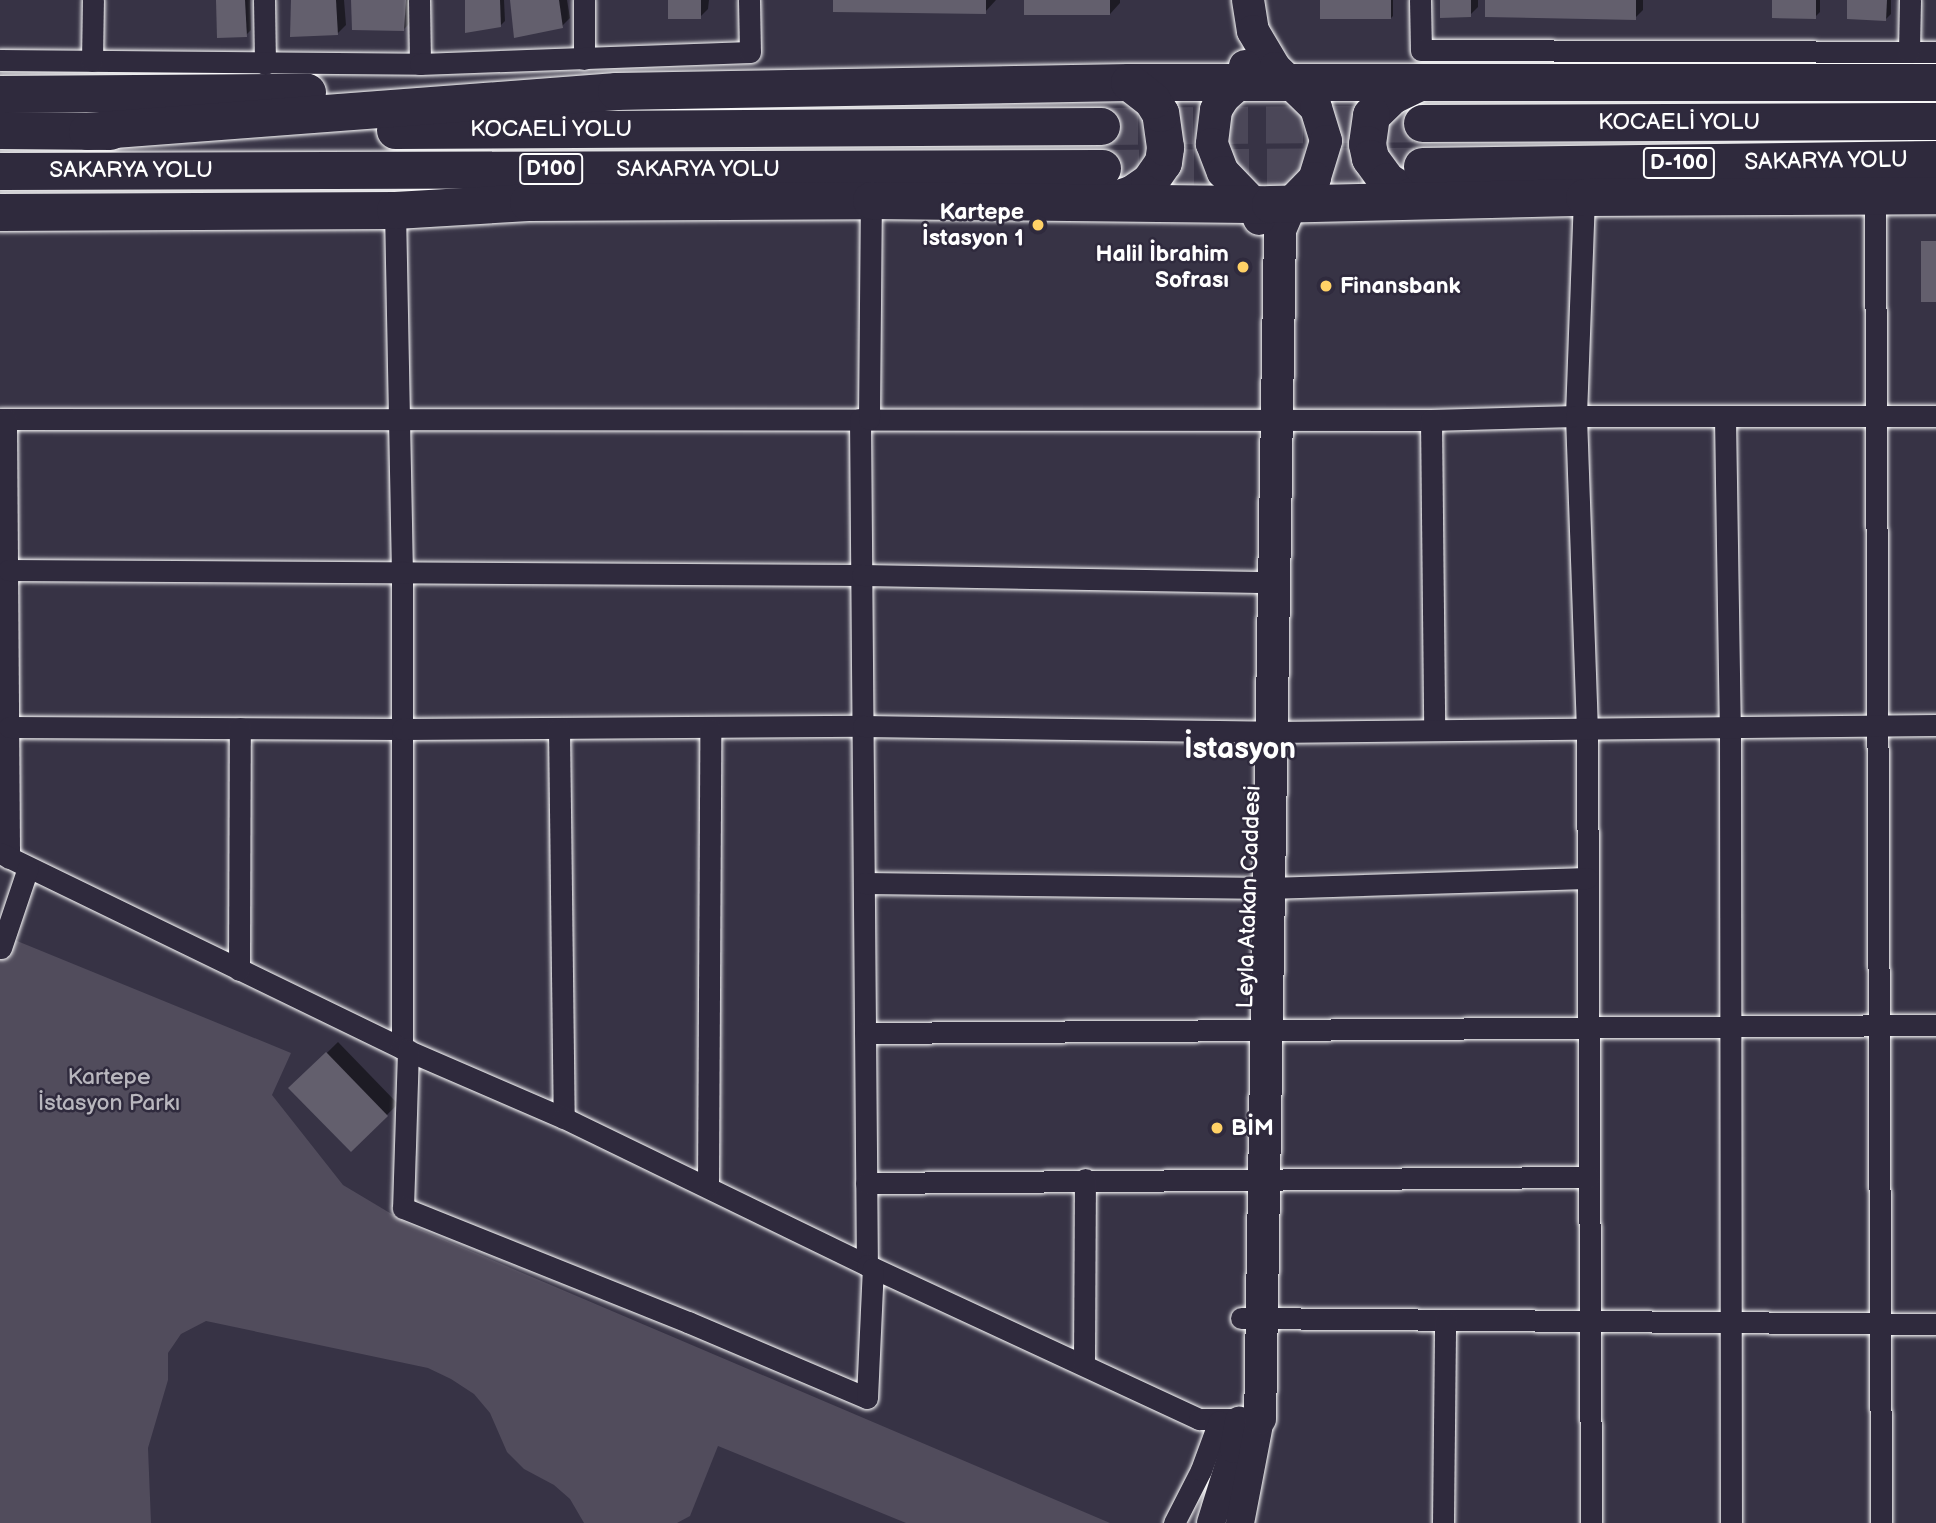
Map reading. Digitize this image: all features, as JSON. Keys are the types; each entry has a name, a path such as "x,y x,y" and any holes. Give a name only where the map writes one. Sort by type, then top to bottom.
{"highway":[{"path":"0,94 616,91 1242,81 1936,82"},
{"path":"1420,81 1392,95 1371,115 1367,144 1378,171 1394,186 1411,196 1448,201"},
{"path":"1105,185 1133,193 1149,182 1163,162 1165,147 1160,113 1152,100 1129,82"},
{"path":"86,131 616,91"},
{"name":"KOCAELİ YOLU","path":"1422,123 1936,121"},
{"name":"KOCAELİ YOLU","path":"0,131 1101,126"},
{"name":"SAKARYA YOLU","path":"1422,166 1936,159"},
{"path":"75,170 527,202"},
{"name":"SAKARYA YOLU","path":"0,171 1105,185"},
{"path":"0,212 395,209 527,202 871,200 1105,185 1271,223 1354,202 1584,197 1936,195"},
{"path":"0,204 99,211"}],"main road":[{"path":"1248,0 1253,31 1242,81 1224,97 1216,110 1212,144 1223,172 1271,223 1315,178 1326,141 1323,122 1316,108 1305,94 1285,81 1253,31"},
{"name":"Leyla Atakan Caddesi","path":"1239,1420 1251,1318 1258,888 1264,732 1271,223"}],"street":[{"path":"92,61 93,0"},
{"path":"264,0 265,64"},
{"path":"419,0 420,64"},
{"path":"584,0 584,59"},
{"path":"0,60 420,64 750,52 749,0"},
{"path":"1420,0 1421,50 1936,52"},
{"path":"1909,52 1910,0"},
{"path":"1875,195 1881,1523"},
{"path":"1584,197 1576,416 1587,728 1591,1523"},
{"path":"395,209 402,571 405,1049 403,1208 688,1322 867,1398 870,1266 866,1183 862,575 871,200"},
{"path":"1239,1420 1199,1419 870,1266 564,1118 405,1049 4,856 9,727 3,419 1431,420 1576,416 1936,416"},
{"path":"1725,418 1730,727 1731,1523"},
{"path":"1431,420 1434,729"},
{"path":"8,570 862,575 1266,582"},
{"path":"9,727 710,729 863,726 1264,732 1936,725"},
{"path":"239,970 240,728"},
{"path":"559,728 564,1118"},
{"path":"708,1186 710,729"},
{"path":"1,948 28,868"},
{"path":"864,883 1258,888 1587,877"},
{"path":"865,1033 1936,1025"},
{"path":"866,1183 1085,1179 1589,1177"},
{"path":"1084,1364 1085,1179"},
{"path":"1251,1318 1936,1324"},
{"path":"1443,1523 1445,1321"},
{"path":"1174,1523 1202,1470 1239,1420"},
{"name":"Leyla Atakan Caddesi","path":"1211,1523 1234,1449 1239,1420"},
{"name":"Leyla Atakan Caddesi","path":"1239,1420 1240,1523"}],"green space":[{"name":"Kartepe İstasyon Parkı","path":"0,934 291,1053 272,1095 343,1185 410,1225 1110,1523 906,1523 718,1446 690,1516 677,1523 584,1523 570,1499 554,1485 524,1469 507,1452 490,1413 474,1394 451,1379 428,1368 206,1321 181,1334 168,1353 168,1380 148,1448 151,1523 0,1523"}],"building":[{"path":"216,0 245,0 247,37 217,38"},
{"path":"291,0 336,0 338,35 290,37"},
{"path":"351,0 406,0 404,31 352,30"},
{"path":"465,0 500,0 501,27 465,33"},
{"path":"510,0 559,0 563,28 514,38"},
{"path":"668,0 701,0 701,19 668,19"},
{"path":"833,0 986,0 986,14 833,12"},
{"path":"1024,0 1110,0 1110,15 1024,15"},
{"path":"1320,0 1391,0 1391,19 1320,19"},
{"path":"1440,0 1471,0 1471,17 1440,18"},
{"path":"1485,0 1636,0 1636,20 1485,17"},
{"path":"1772,0 1816,0 1816,19 1772,18"},
{"path":"1847,0 1887,0 1886,21 1847,19"},
{"path":"1921,241 1936,241 1936,302 1921,302"},
{"path":"326,1052 388,1116 351,1152 288,1088"}],"tunnel":[{"path":"1101,126 1422,123"},
{"path":"1102,168 1422,166"}],"place":[{"name":"Kartepe İstasyon 1","path":"1038,225"},
{"name":"Halil İbrahim Sofrası","path":"1243,267"},
{"name":"Finansbank","path":"1326,286"},
{"name":"BİM","path":"1217,1128"}],"district":[{"name":"İstasyon","path":"1240,749"}]}
